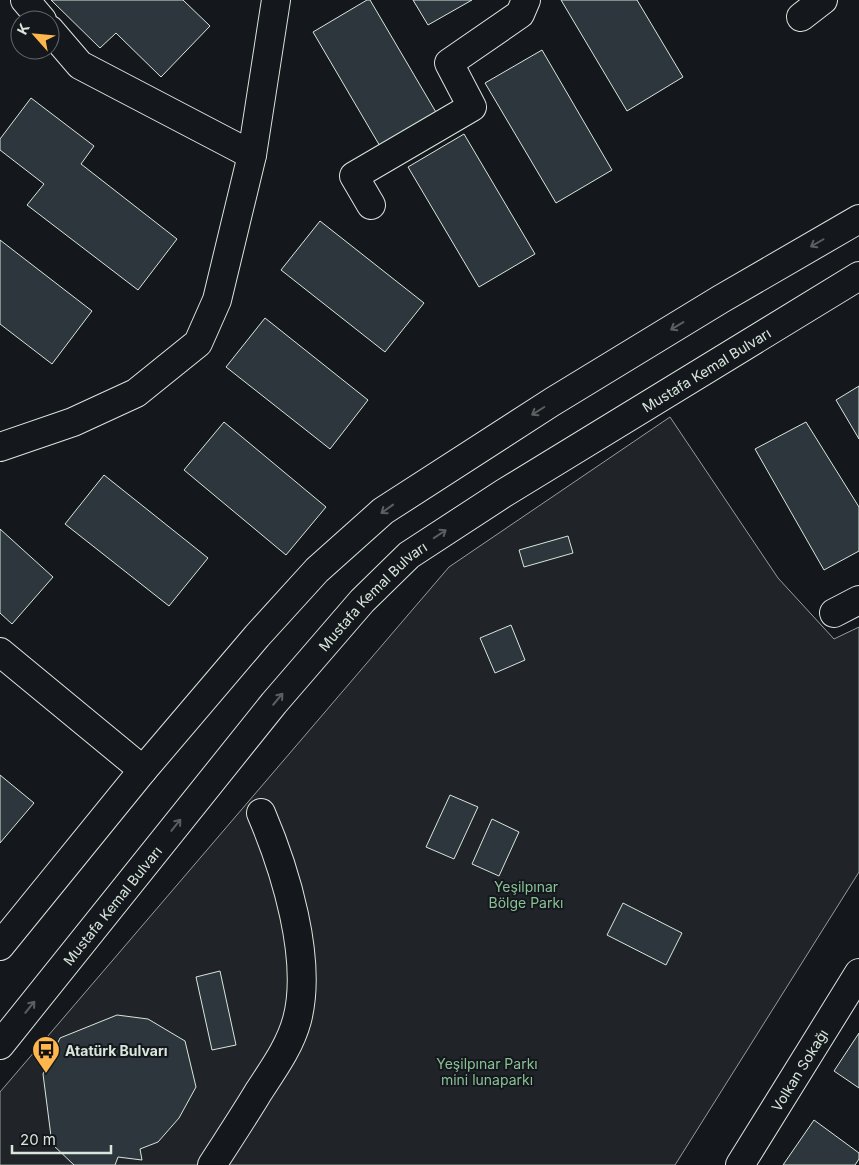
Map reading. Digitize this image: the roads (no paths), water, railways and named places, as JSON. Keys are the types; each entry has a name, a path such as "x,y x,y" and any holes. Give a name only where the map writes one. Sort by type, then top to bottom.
{"main road":[{"path":"25,0 34,10"},
{"path":"0,447 73,422 136,393 198,343 217,300 252,155 276,0"},
{"path":"801,18 823,0"},
{"path":"371,204 354,176 472,107 449,63 520,14 522,2"},
{"path":"60,42 80,65 252,155"},
{"path":"0,946 143,770 257,636 318,570 383,511 569,392 859,219"},
{"name":"Mustafa Kemal Bulvarı","path":"0,1045 274,704 362,601 409,555 504,493 859,276"},
{"path":"834,613 859,600"},
{"path":"0,652 143,770"},
{"path":"212,1165 286,1049 297,1020 302,976 294,915 276,847 261,812"},
{"name":"Volkan Sokağı","path":"740,1165 859,974"}],"place":[{"name":"Atatürk Bulvarı","path":"46,1074"}],"park label":[{"name":"Yeşilpınar Bölge Parkı","path":"526,894"},
{"name":"Yeşilpınar Parkı mini lunaparkı","path":"487,1072"}]}
